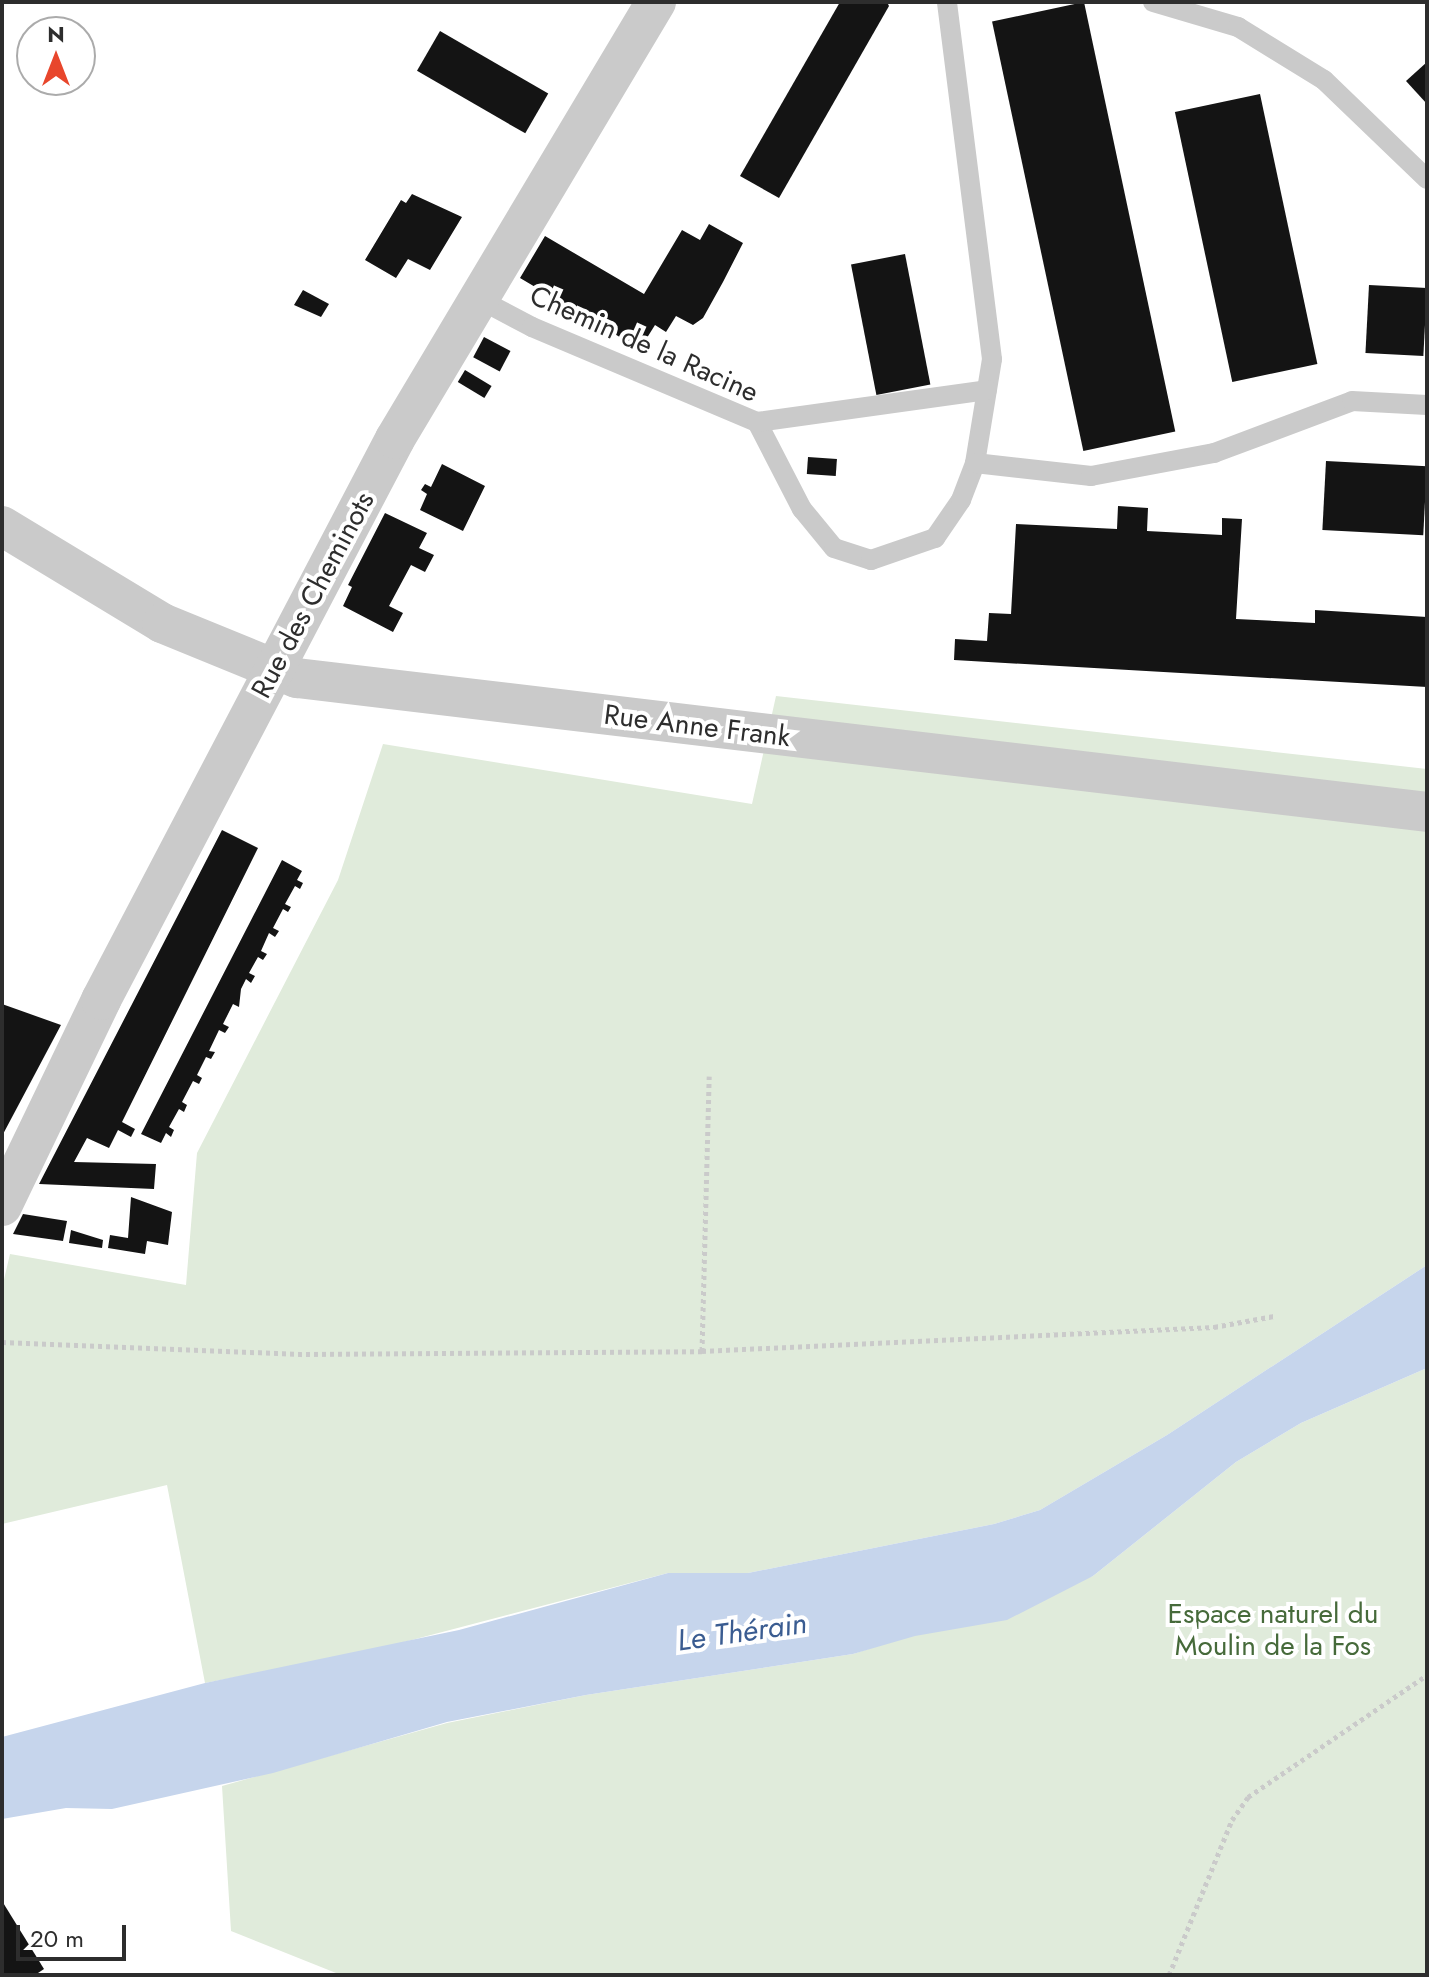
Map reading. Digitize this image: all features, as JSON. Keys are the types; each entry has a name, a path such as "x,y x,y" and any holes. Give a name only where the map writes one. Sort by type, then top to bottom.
{"street":[{"name":"Rue des Cheminots","path":"2,1206 101,1000 395,439 656,2"},
{"name":"Rue Anne Frank","path":"2,526 162,623 273,671 343,684 1427,812"}],"lane":[{"name":"Chemin de la Racine","path":"477,298 532,327 757,422 802,509 834,548 871,560 935,538 961,500 975,463 992,359 947,2"},
{"path":"1153,2 1238,27 1324,80 1427,179"},
{"path":"757,422 987,390"},
{"path":"975,463 1091,476 1214,453 1352,401 1427,405"}],"path":[{"path":"702,1351 709,1076"},
{"path":"2,1342 306,1354 702,1351 1214,1327 1274,1316"},
{"path":"1169,1975 1232,1820 1248,1797 1427,1675"}],"green space":[{"path":"776,696 1427,769 1427,1265 1167,1435 1040,1510 994,1524 748,1573 668,1573 366,1652 205,1683 167,1485 2,1524 2,1288 10,1254 186,1285 197,1153 338,880 383,744 752,804"},
{"name":"Espace naturel du Moulin de la Fos","path":"1427,1368 1427,1975 341,1975 231,1931 222,1786 447,1723 586,1695 853,1654 1093,1576 1236,1462 1301,1423"}],"water":[{"name":"Le Thérain","path":"1427,1265 1427,1368 1301,1423 1236,1462 1093,1576 1007,1620 915,1636 853,1654 586,1695 447,1722 273,1773 112,1809 66,1808 2,1819 2,1737 205,1683 459,1630 668,1573 748,1573 994,1524 1040,1510 1167,1435"}],"building":[{"path":"840,2 887,2 889,6 779,198 740,176"},
{"path":"1084,2 1175,431 1083,451 992,22"},
{"path":"440,31 548,93 525,133 417,71"},
{"path":"1427,62 1427,104 1406,81"},
{"path":"1260,94 1317,364 1232,382 1175,112"},
{"path":"412,194 462,217 430,270 408,259 396,278 365,260 401,200 406,203"},
{"path":"709,224 743,243 723,282 703,318 693,325 676,316 666,332 655,325 640,349 520,278 545,236 644,294 682,230 700,240"},
{"path":"905,254 930,385 876,395 851,264"},
{"path":"1369,285 1427,288 1423,356 1365,353"},
{"path":"303,290 329,304 321,317 294,305"},
{"path":"484,337 510,351 500,371 473,357"},
{"path":"465,370 492,386 484,398 458,382"},
{"path":"808,457 837,459 836,476 807,474"},
{"path":"1326,461 1427,466 1423,535 1322,530"},
{"path":"442,464 485,486 463,531 420,510 427,494 421,490 425,484 431,487"},
{"path":"1118,506 1148,508 1147,531 1222,535 1222,518 1242,519 1236,619 1315,623 1315,610 1427,617 1427,687 954,660 955,639 987,641 989,613 1011,614 1016,524 1117,529"},
{"path":"385,513 427,533 419,548 434,555 425,572 411,565 389,606 403,613 393,632 343,606 352,587 348,585"},
{"path":"222,830 258,848 122,1122 135,1129 131,1137 118,1130 109,1148 87,1138 74,1162 156,1164 154,1189 39,1184"},
{"path":"282,860 302,871 297,880 303,883 300,889 295,886 285,904 291,907 288,912 283,909 273,928 279,931 275,937 269,933 261,951 267,954 263,960 258,957 249,973 255,976 251,983 246,979 241,989 239,1007 233,1004 223,1024 229,1027 225,1033 219,1030 209,1051 215,1052 211,1059 206,1057 197,1075 202,1078 199,1084 193,1081 182,1102 187,1105 184,1112 179,1109 169,1127 174,1130 171,1137 166,1133 161,1143 141,1134"},
{"path":"2,1004 61,1025 2,1136"},
{"path":"131,1197 172,1212 168,1245 147,1241 145,1254 108,1248 110,1235 128,1238"},
{"path":"23,1214 67,1221 63,1241 13,1234"},
{"path":"71,1230 103,1240 102,1248 69,1243"},
{"path":"2,1901 44,1969 35,1975 2,1975"}]}
